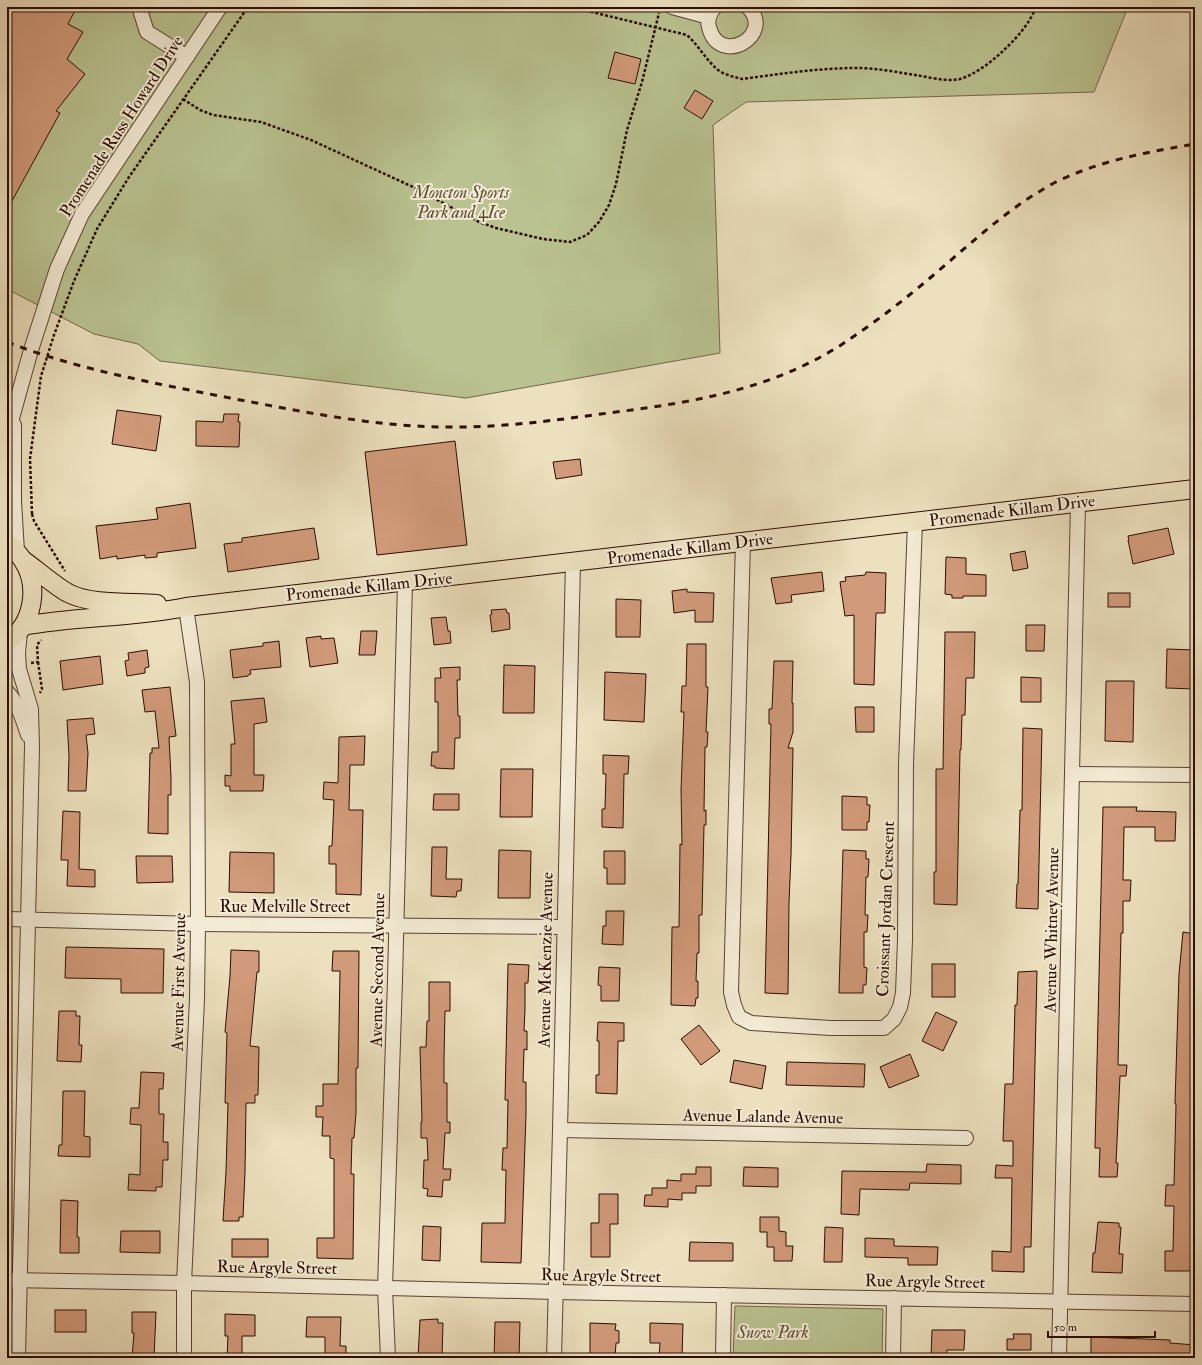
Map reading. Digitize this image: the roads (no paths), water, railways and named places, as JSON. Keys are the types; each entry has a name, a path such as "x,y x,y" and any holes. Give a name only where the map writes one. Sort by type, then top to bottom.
{"main road":[{"name":"Promenade Killam Drive","path":"17,633 70,619 159,612 186,607 1195,489"},
{"name":"Promenade Killam Drive","path":"16,552 60,588 82,598 186,607"},
{"path":"16,552 30,574 33,599 29,615 17,633"}],"street":[{"path":"142,7 140,10 147,32 187,57"},
{"name":"Promenade Russ Howard Drive","path":"7,436 15,404 57,269 82,214 220,7"},
{"path":"672,7 712,12 708,26 712,36 718,42 730,46 737,46 751,37 755,22 754,16 748,7"},
{"name":"Promenade Russ Howard Drive","path":"15,404 14,469 16,552"},
{"name":"Avenue Whitney Avenue","path":"1059,1358 1078,503"},
{"name":"Croissant Jordan Crescent","path":"743,542 731,992 734,1006 739,1017 751,1024 831,1028 884,1028 894,1019 900,1007 903,993 906,940 906,764 915,522"},
{"name":"Avenue McKenzie Avenue","path":"554,1358 573,562"},
{"name":"Avenue Second Avenue","path":"388,1358 385,1288 396,925 404,582"},
{"name":"Avenue First Avenue","path":"184,1358 184,1283 197,999 198,924 197,682 186,607"},
{"path":"17,633 20,669 31,709 32,747 28,919 13,1281 18,1358"},
{"path":"7,692 11,696 21,715 32,747"},
{"path":"1072,774 1195,775"},
{"name":"Rue Melville Street","path":"7,919 198,924 564,927"},
{"name":"Avenue Lalande Avenue","path":"560,1130 966,1138"},
{"name":"Rue Argyle Street","path":"13,1281 184,1283 555,1292 1195,1304"},
{"path":"723,1358 724,1295"},
{"path":"892,1358 894,1298"}],"railway":[{"path":"7,342 34,352 89,368 145,381 314,414 400,425 428,427 477,427 517,424 675,404 760,383 788,373 841,345 877,320 928,280 1001,218 1032,196 1054,183 1071,175 1123,158 1195,144"}],"park label":[{"name":"Moncton Sports Park and 4Ice","path":"461,202"},
{"name":"Snow Park","path":"773,1332"}]}
